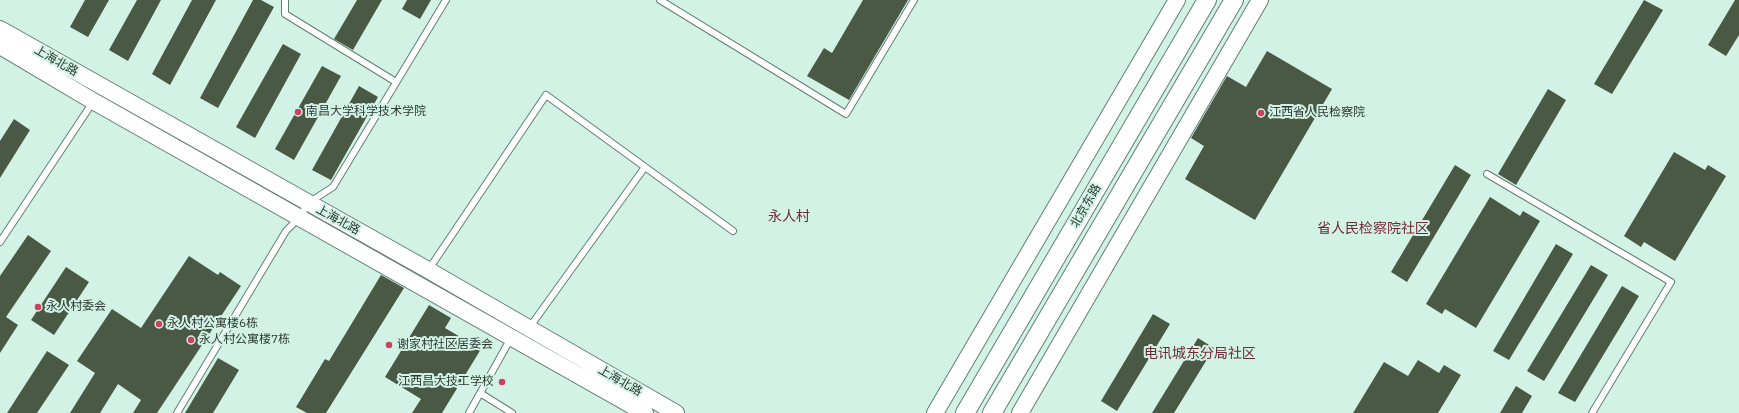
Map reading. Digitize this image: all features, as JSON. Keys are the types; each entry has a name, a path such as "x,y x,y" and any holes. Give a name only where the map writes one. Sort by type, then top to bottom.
{"main road":[{"name":"北京东路","path":"935,413 1177,0"},
{"name":"北京东路","path":"965,413 1207,0"},
{"name":"北京东路","path":"992,413 1234,0"},
{"path":"1020,413 1260,0"},
{"name":"上海北路","path":"0,29 304,210 512,337 645,413"},
{"name":"上海北路","path":"0,46 93,101 304,210 428,270 676,413"}],"lane":[{"path":"285,0 285,14 396,82"},
{"path":"177,413 286,230 304,210 333,187 446,0"},
{"path":"660,0 846,114 914,0"},
{"path":"428,270 546,95 733,231"},
{"path":"0,242 93,101"},
{"path":"529,329 645,167"},
{"path":"1487,174 1671,282 1592,413"},
{"path":"469,413 512,337"},
{"path":"480,393 512,413"}],"building":[{"path":"85,0 109,0 88,37 70,27"},
{"path":"137,0 161,0 128,61 109,50"},
{"path":"192,0 216,0 170,85 152,74"},
{"path":"253,0 261,0 274,7 218,108 200,98"},
{"path":"357,0 382,0 353,50 334,39"},
{"path":"407,0 431,0 420,19 402,9"},
{"path":"863,0 908,0 849,100 807,76 824,48 832,53"},
{"path":"1644,0 1663,10 1612,94 1594,84"},
{"path":"1735,0 1739,0 1739,35 1726,56 1708,45"},
{"path":"283,44 301,54 255,138 236,127"},
{"name":"江西省人民检察院","path":"1267,51 1332,89 1255,220 1185,179 1204,146 1191,138 1227,76 1246,87"},
{"path":"322,66 341,76 294,160 275,149"},
{"path":"359,86 378,97 331,180 312,170"},
{"path":"1548,89 1566,100 1516,185 1498,174"},
{"path":"14,119 30,130 0,178 0,141"},
{"path":"1674,152 1705,170 1708,165 1726,176 1675,261 1644,242 1641,247 1624,236"},
{"path":"1455,165 1471,175 1407,282 1391,272"},
{"path":"1490,197 1520,216 1523,211 1540,221 1476,328 1445,309 1442,314 1426,304"},
{"path":"28,235 51,251 6,317 18,325 0,353 0,276"},
{"path":"1556,244 1573,254 1509,360 1493,351"},
{"path":"189,256 218,275 220,272 241,286 157,413 133,413 141,400 118,384 100,413 70,413 95,373 77,361 112,309 141,328"},
{"path":"1591,265 1608,275 1544,381 1527,371"},
{"path":"66,267 89,282 54,335 31,320"},
{"path":"381,275 404,288 326,413 307,413 296,407 325,359 329,361"},
{"path":"1622,286 1639,296 1575,402 1558,393"},
{"path":"429,305 451,318 445,328 481,349 442,413 412,413 421,399 385,377"},
{"path":"1153,314 1170,324 1117,411 1101,401"},
{"path":"1198,338 1214,348 1174,413 1152,413"},
{"path":"47,351 69,365 37,413 7,413"},
{"path":"218,358 239,370 213,413 185,413"},
{"path":"1418,360 1439,373 1444,365 1461,375 1438,413 1353,413 1384,362 1408,376"},
{"path":"1516,386 1532,396 1522,413 1500,413"}],"place":[{"name":"南昌大学科学技术学院","path":"298,112"},
{"name":"江西省人民检察院","path":"1261,113"},
{"name":"永人村委会","path":"38,307"},
{"name":"永人村公寓楼6栋","path":"159,324"},
{"name":"永人村公寓楼7栋","path":"191,340"},
{"name":"谢家村社区居委会","path":"389,345"},
{"name":"江西昌大技工学校","path":"502,382"}],"district":[{"name":"永人村","path":"789,217"},
{"name":"省人民检察院社区","path":"1373,229"},
{"name":"电讯城东分局社区","path":"1200,354"}]}
